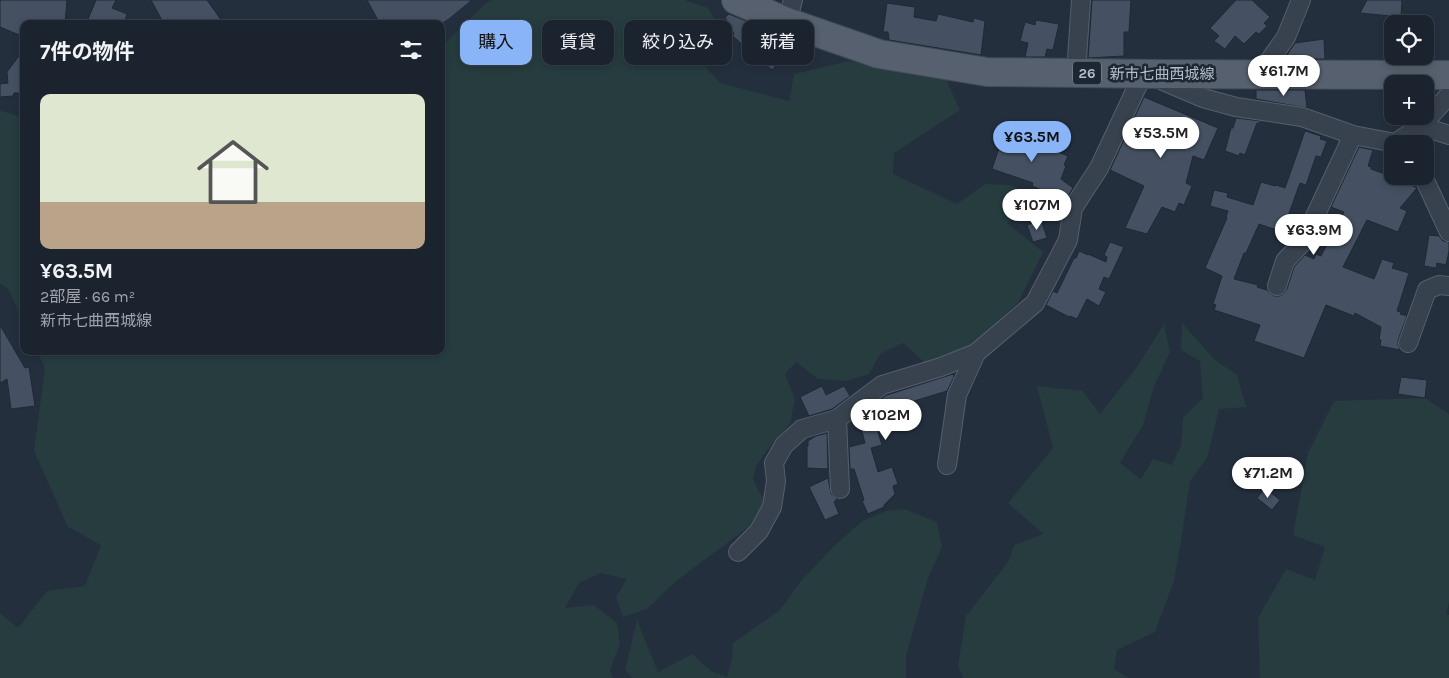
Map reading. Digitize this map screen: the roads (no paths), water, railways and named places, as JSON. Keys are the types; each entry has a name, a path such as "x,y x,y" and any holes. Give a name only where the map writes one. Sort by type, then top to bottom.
{"main road":[{"name":"新市七曲西城線","path":"736,0 790,11 879,54 987,72 1449,75"}],"street":[{"path":"1076,73 1081,0"},
{"path":"1260,74 1286,37 1301,0"},
{"path":"738,552 759,531 772,507 776,481 774,463 784,445 802,429 837,419 882,385 941,367 976,352 1035,303 1068,240 1073,208 1099,168 1151,74 1203,98 1236,107 1302,117 1353,135 1384,142"},
{"path":"1408,135 1421,126 1449,96"},
{"path":"1421,126 1449,135"},
{"path":"1277,286 1285,261 1304,242 1353,135"},
{"path":"1427,185 1449,232"},
{"path":"1408,343 1427,290 1439,285 1449,286"},
{"path":"946,465 957,395 976,352"},
{"path":"837,419 840,489"}]}
